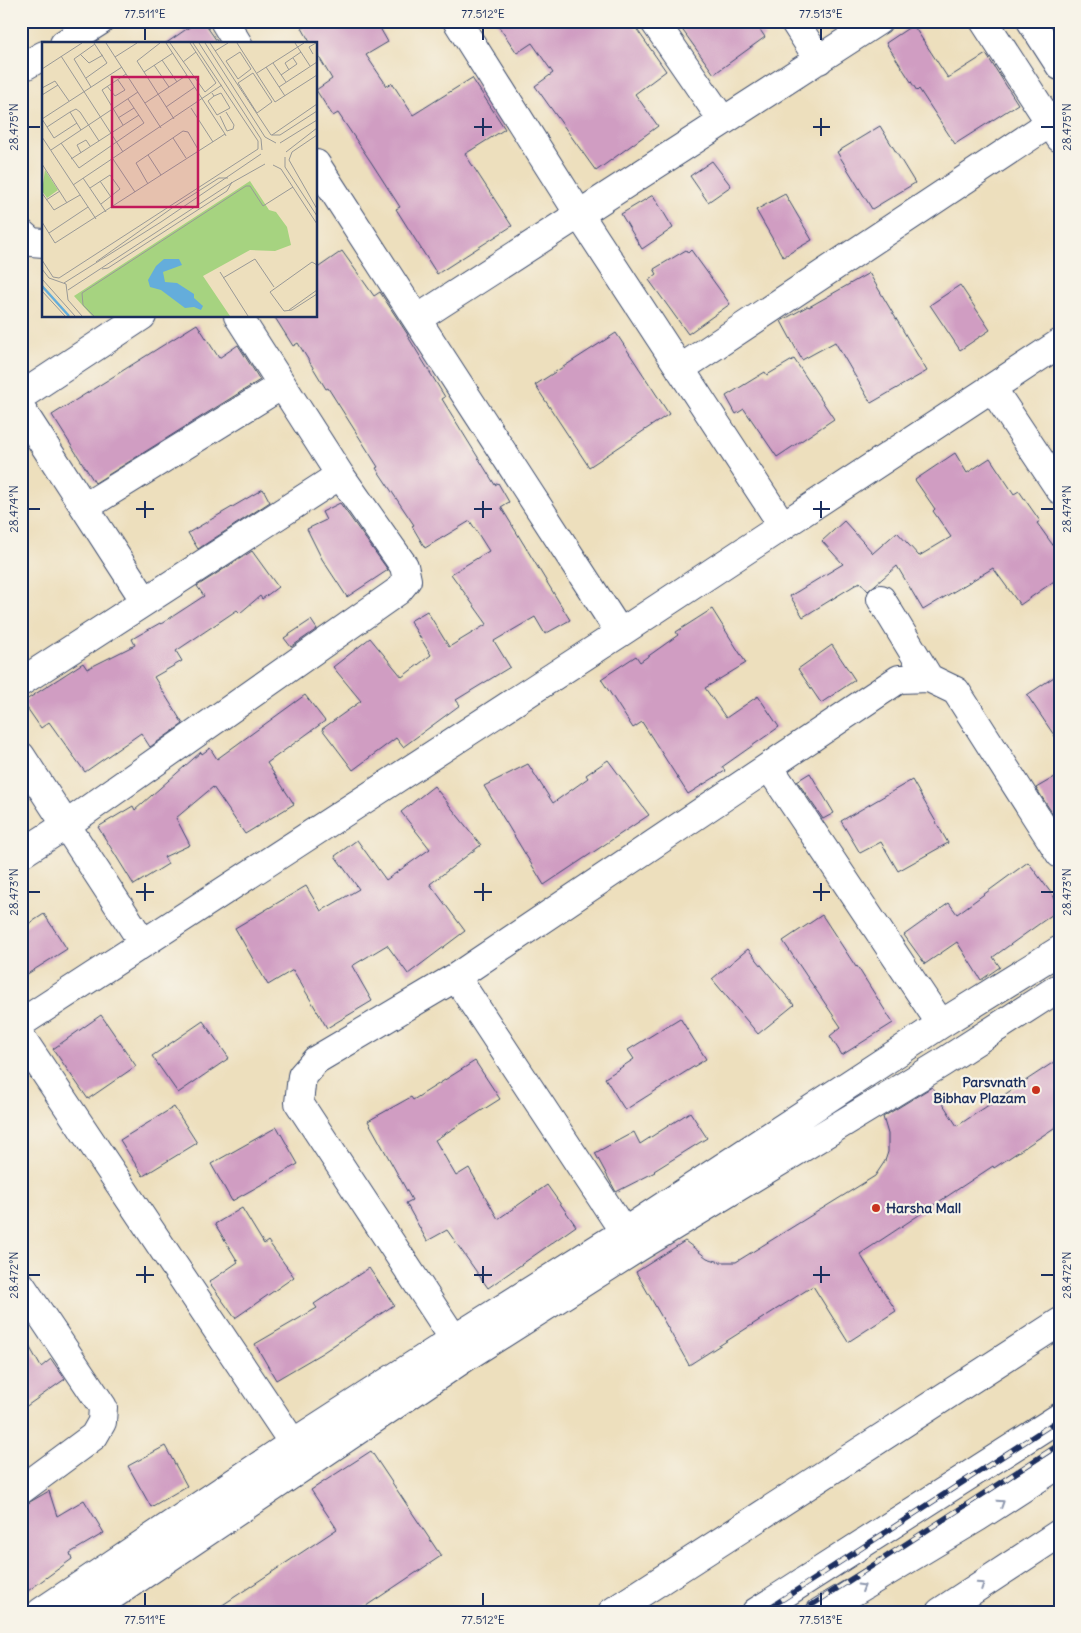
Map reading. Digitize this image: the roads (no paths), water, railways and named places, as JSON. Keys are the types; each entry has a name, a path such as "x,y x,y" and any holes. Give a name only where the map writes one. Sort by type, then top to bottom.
{"street":[{"path":"224,21 237,42"},
{"path":"457,21 579,214 783,526"},
{"path":"654,21 723,122"},
{"path":"794,21 819,60"},
{"path":"417,319 878,21"},
{"path":"680,369 1055,131 984,21"},
{"path":"1031,21 1060,66"},
{"path":"69,42 94,32"},
{"path":"21,68 42,56"},
{"path":"318,171 325,197 417,319 620,633"},
{"path":"21,233 30,242 42,243"},
{"path":"21,396 139,318"},
{"path":"21,854 66,825 398,591 407,580 404,566 340,475 239,318"},
{"path":"21,1023 620,633 1060,343"},
{"path":"85,507 282,385"},
{"path":"992,388 1060,490"},
{"path":"21,409 146,601"},
{"path":"21,682 340,475"},
{"path":"881,599 930,678"},
{"path":"454,1338 299,1103 302,1076 316,1060 456,977 899,679 930,678 956,691 1060,854"},
{"path":"21,756 143,943"},
{"path":"769,766 941,1024"},
{"path":"41,1612 292,1443 454,1338 624,1232 941,1024 1060,950"},
{"path":"456,977 624,1232"},
{"path":"88,1612 466,1357 639,1247 942,1063 1060,987"},
{"path":"21,1037 292,1443"},
{"path":"21,1285 103,1407 102,1422 94,1436 21,1490"},
{"path":"612,1612 1060,1322"},
{"path":"756,1612 1060,1417"},
{"path":"820,1612 978,1517 1060,1464"},
{"path":"940,1612 1060,1533"}],"railway":[{"path":"763,1612 1060,1419"},
{"path":"801,1612 1060,1444"}],"place":[{"name":"Parsvnath Bibhav Plazam","path":"1036,1090"},
{"name":"Harsha Mall","path":"876,1208"}]}
